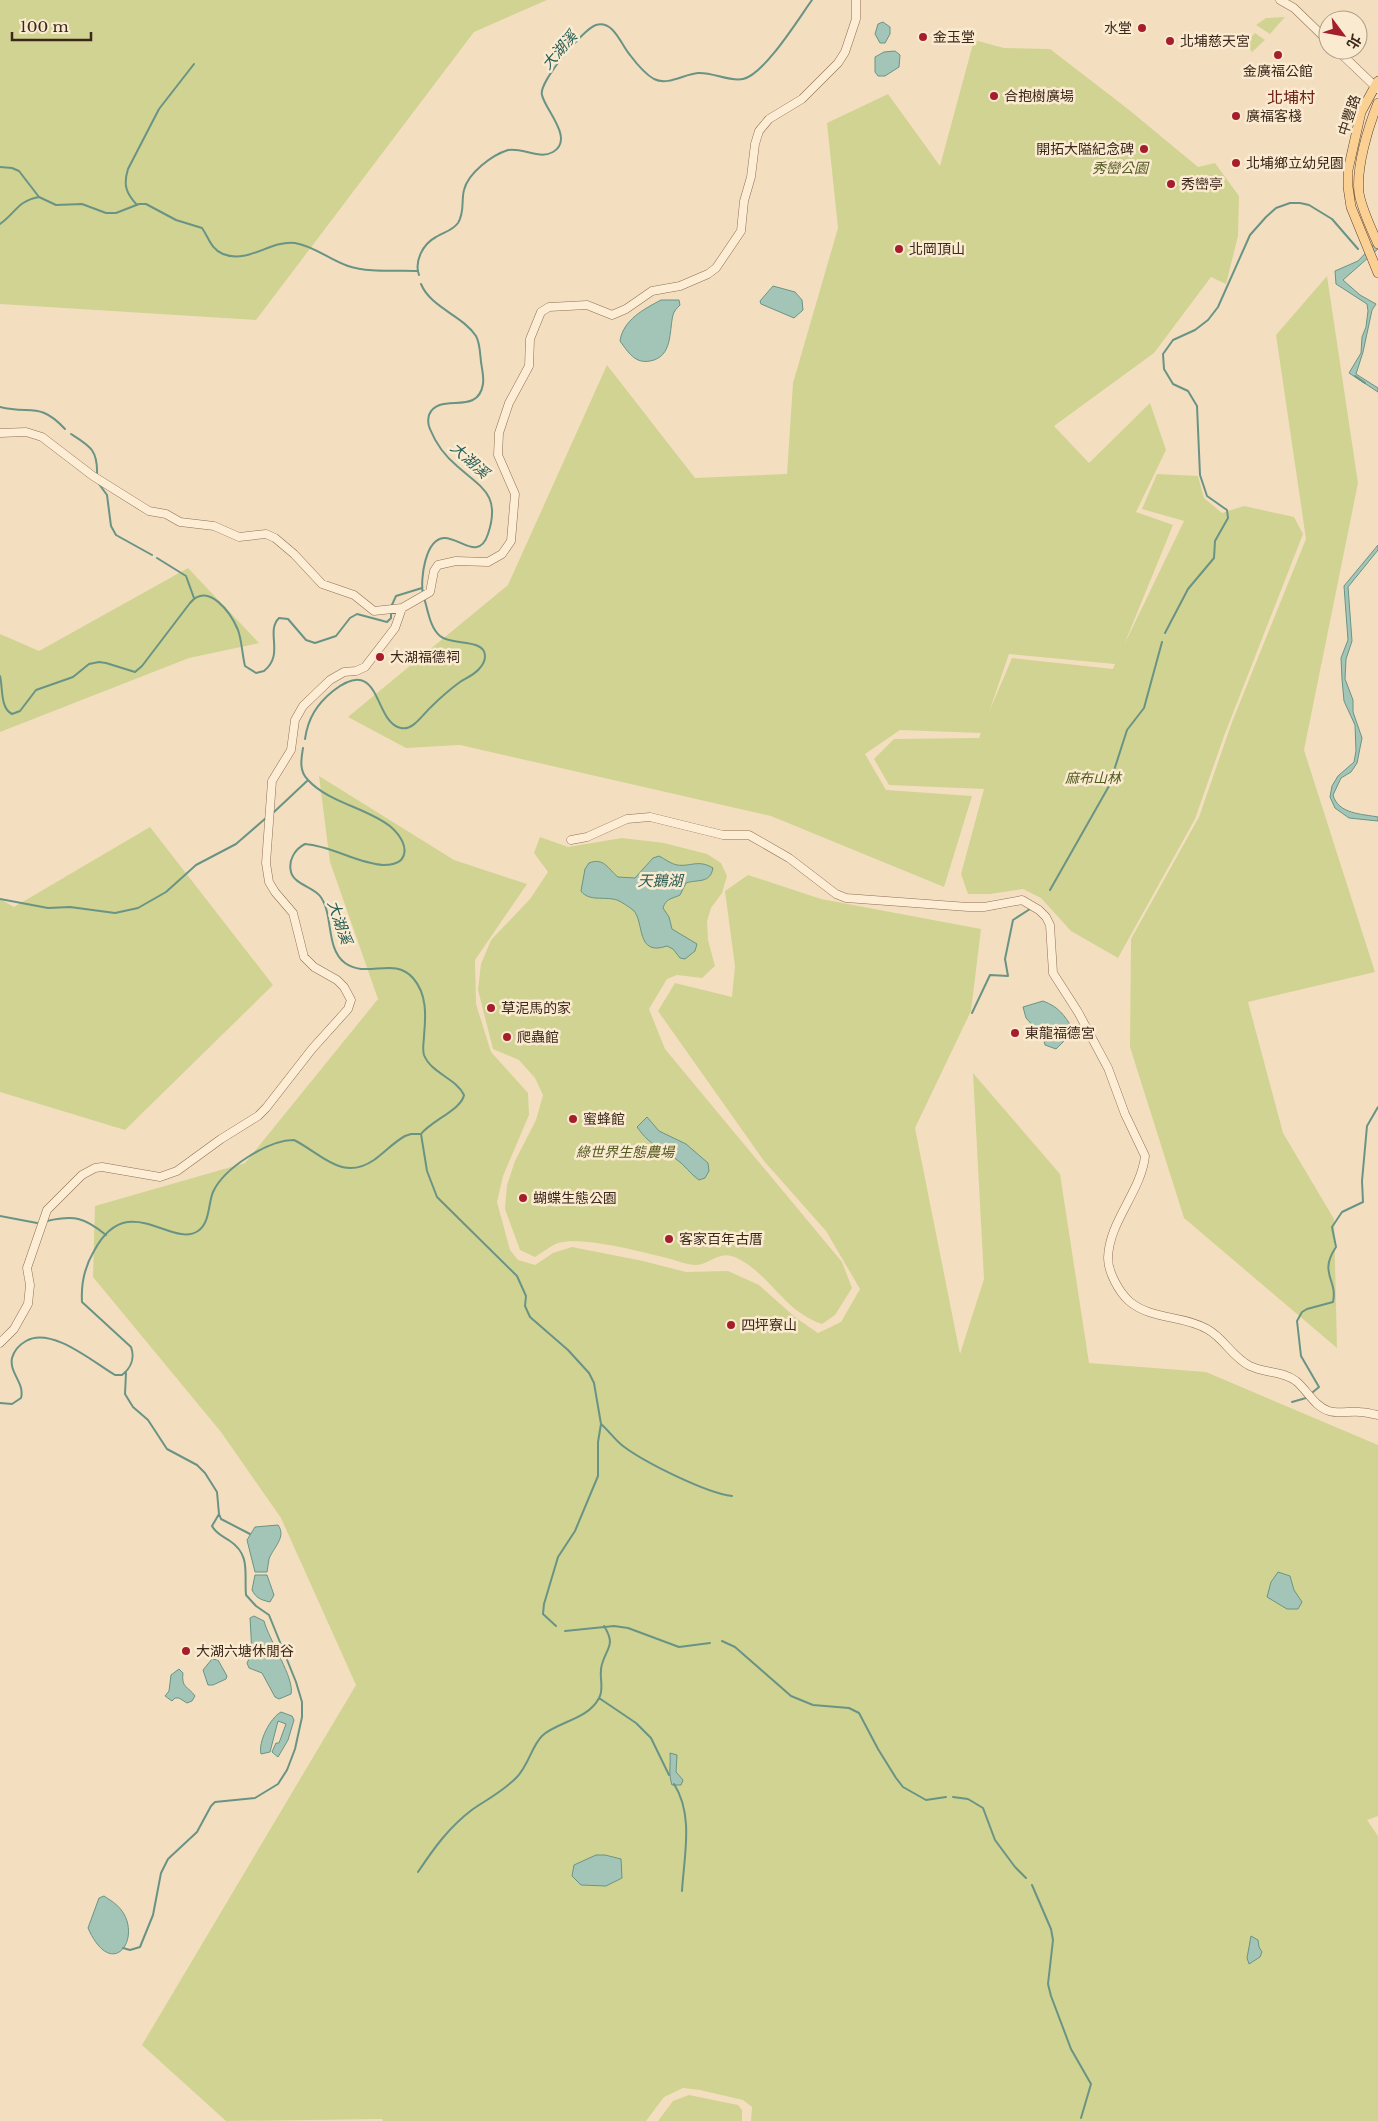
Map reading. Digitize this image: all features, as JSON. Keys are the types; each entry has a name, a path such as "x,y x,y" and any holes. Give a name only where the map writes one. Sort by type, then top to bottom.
{"main road":[{"name":"中豐路","path":"1377,85 1361,112 1348,170 1348,187 1351,207 1378,273"},
{"name":"中豐路","path":"1378,103 1359,172 1359,193 1363,208 1378,243"}],"street":[{"path":"0,433 26,432 42,437 93,476 149,512 166,514 180,522 214,526 240,537 266,534 275,538 294,554 324,586 354,594 370,610 402,608 431,589 434,571 438,565 456,560 488,562 502,554 511,541 516,494 498,455 499,433 509,403 529,366 530,339 541,312 549,308 588,305 612,315 626,309 652,292 680,286 713,271 741,231 744,201 751,177 755,144 759,132 769,119 802,98 838,63 845,52 856,19 856,0"},
{"path":"1280,0 1294,8 1318,32"},
{"path":"1294,8 1299,0"},
{"path":"1348,60 1377,85"},
{"path":"0,1343 14,1329 28,1304 30,1285 27,1268 46,1210 82,1175 95,1168 115,1168 160,1177 177,1171 221,1139 258,1116 351,1004 350,995 344,987 329,975 314,967 304,957 293,913 275,892 270,882 266,863 272,781 291,750 295,720 303,706 330,680 344,672 356,671 365,666 395,628 402,608"},
{"path":"571,840 587,837 627,818 650,818 723,835 749,835 782,854 836,894 846,898 968,907 984,907 1017,899 1032,904 1050,925 1054,973 1078,1012 1108,1068 1125,1114 1145,1156 1140,1178 1113,1234 1108,1258 1112,1273 1121,1291 1129,1301 1146,1312 1207,1328 1218,1336 1241,1360 1251,1366 1288,1376 1296,1381 1324,1409 1331,1412 1362,1412 1378,1415"}],"green space":[{"path":"0,0 547,0 474,32 256,320 0,304"},
{"path":"1285,17 1270,34 1256,25 1266,18"},
{"path":"1255,33 1265,40 1252,52 1246,42"},
{"path":"974,40 1004,48 1050,49 1128,109 1198,167 1215,163 1239,196 1238,236 1226,284 1211,277 1154,353 1054,426 1089,463 1150,403 1166,450 1136,512 1173,525 1124,645 1184,521 1142,509 1157,474 1198,476 1204,498 1222,513 1244,506 1294,517 1303,534 1224,736 1195,819 1118,958 1071,931 1041,898 1023,889 990,894 968,894 961,874 984,789 889,785 874,759 894,739 979,738 981,733 900,730 865,754 886,790 972,796 944,887 771,816 460,745 406,748 348,717 508,585 607,365 695,478 787,474 793,383 838,228 827,123 888,94 940,166","holes":["1009,654 1115,664 1113,669 1012,658 989,712"]},
{"path":"1327,276 1358,483 1304,750 1375,972 1248,1002 1283,1133 1334,1219 1337,1348 1184,1218 1130,1047 1131,939 1199,817 1232,722 1306,539 1276,335"},
{"path":"188,568 259,643 189,658 0,732 0,634 39,651"},
{"path":"319,776 454,860 527,884 475,960 476,1004 491,1052 528,1093 529,1115 503,1176 497,1202 510,1250 518,1260 535,1265 553,1253 572,1247 643,1261 686,1272 728,1271 759,1285 796,1318 818,1333 841,1322 860,1289 826,1231 764,1161 658,1011 675,983 732,997 735,966 725,891 748,875 821,899 981,929 971,1011 915,1128 960,1354 984,1279 973,1073 1060,1174 1089,1363 1206,1372 1378,1445 1378,1816 1367,1820 1378,1836 1378,2121 751,2121 752,2107 743,2100 683,2088 664,2097 646,2121 383,2121 382,2119 226,2121 142,2045 356,1685 281,1518 221,1432 93,1277 95,1206 245,1163 378,999 330,862"},
{"path":"150,827 273,985 125,1130 0,1092 0,899 14,907"},
{"name":"綠世界生態農場","path":"540,837 568,847 622,838 664,843 707,854 721,863 727,876 722,893 711,908 707,921 708,940 715,966 702,978 677,975 667,979 649,1009 665,1049 842,1262 852,1288 835,1315 822,1324 798,1311 751,1266 732,1256 721,1256 702,1264 692,1265 625,1248 581,1241 558,1243 535,1257 520,1250 505,1209 507,1185 515,1161 536,1120 543,1095 535,1078 519,1060 493,1049 478,990 481,964 491,940 530,899 548,872 534,853"},
{"path":"689,2095 738,2105 742,2110 742,2121 658,2121 673,2101"}],"water":[{"path":"883,22 890,27 890,34 885,43 880,43 875,34 878,24"},
{"path":"895,51 900,55 899,67 885,76 878,76 875,72 875,57 884,52"},
{"path":"1378,240 1378,249 1343,280 1360,295 1376,304 1372,310 1356,374 1378,388 1378,392 1349,373 1361,353 1362,337 1366,327 1368,311 1367,304 1336,284 1335,271 1358,261"},
{"path":"773,286 795,292 802,300 803,310 794,318 761,304 760,301"},
{"path":"661,300 679,300 680,305 673,315 669,343 663,354 657,359 640,361 632,356 620,341 622,334 625,327 635,316"},
{"path":"1378,545 1378,550 1348,587 1352,641 1346,659 1345,679 1353,700 1353,712 1362,738 1357,763 1351,772 1341,778 1333,795 1345,810 1378,817 1378,821 1349,818 1335,808 1330,797 1332,786 1338,776 1354,762 1356,751 1355,725 1344,701 1342,679 1341,658 1348,640 1344,586"},
{"name":"天鵝湖","path":"659,856 677,865 703,864 713,868 706,879 686,883 680,895 668,901 663,908 669,917 672,929 697,944 695,951 685,959 680,958 673,949 667,946 650,947 642,936 637,915 633,910 617,900 588,896 581,891 585,869 589,863 602,863 618,877 635,878 653,858"},
{"path":"1043,1001 1061,1012 1073,1029 1056,1049 1045,1045 1043,1037 1026,1018 1023,1007"},
{"path":"647,1117 659,1131 686,1144 708,1163 709,1171 705,1178 699,1180 679,1161 647,1139 637,1127"},
{"path":"278,1525 281,1534 269,1559 267,1572 255,1572 247,1540 255,1527"},
{"path":"1278,1572 1290,1576 1294,1590 1302,1602 1298,1609 1287,1609 1267,1597 1271,1582"},
{"path":"255,1575 267,1575 274,1595 270,1602 259,1598 252,1590"},
{"path":"254,1616 264,1621 286,1669 291,1694 279,1699 275,1697 262,1673 249,1668 247,1663 252,1653 250,1618"},
{"path":"212,1659 218,1660 227,1676 226,1679 213,1685 208,1685 203,1670"},
{"path":"179,1669 183,1673 184,1684 195,1696 192,1701 187,1703 179,1698 175,1698 172,1701 165,1696 169,1691 171,1675"},
{"path":"281,1712 292,1716 294,1720 288,1740 278,1757 272,1752 276,1743 279,1743 286,1724 278,1721 270,1752 261,1754 263,1737 273,1719"},
{"path":"670,1753 677,1755 676,1772 683,1780 681,1785 672,1785"},
{"path":"596,1855 621,1859 622,1878 606,1886 581,1885 572,1876 574,1865"},
{"path":"104,1896 122,1911 127,1922 128,1933 126,1943 115,1954 106,1952 97,1944 88,1928 99,1898"},
{"path":"1251,1936 1258,1940 1262,1952 1260,1957 1249,1964 1247,1958"}],"waterway":[{"name":"大湖溪","path":"419,275 418,264 424,248 431,240 451,230 458,223 461,215 464,190 475,171 495,156 508,150 519,150 542,155 553,152 559,146 561,140 560,132 544,101 543,89 563,57 590,29 596,25 608,26 641,68 659,81 698,73 738,80 751,75 761,68 790,32 812,0"},
{"path":"137,205 130,197 126,188 128,169 159,109 194,64"},
{"path":"0,167 19,171 39,197 56,205 82,204 106,213 116,213 139,204 146,204 176,220 202,228 213,246 223,254 242,256 277,245 295,243 309,247 341,263 356,268 417,271"},
{"path":"0,224 21,204 39,197"},
{"path":"1165,633 1188,589 1214,558 1215,541 1228,518 1227,510 1207,496 1200,475 1197,406 1188,391 1173,384 1164,369 1163,354 1173,340 1195,330 1208,320 1218,307 1250,235 1276,208 1290,203 1309,205 1332,219 1358,249"},
{"name":"大湖溪","path":"421,284 432,299 470,329 476,336 480,348 483,379 480,394 466,402 449,403 434,408 429,415 428,422 432,434 441,449 487,494 492,510 488,534 484,542 479,546 468,546 444,538 432,545 423,570 423,594"},
{"path":"1355,376 1365,383"},
{"path":"0,407 41,412 56,420 65,429"},
{"path":"71,434 92,450 96,460 97,475"},
{"path":"99,484 107,495 111,526 116,535 152,555"},
{"path":"157,558 186,576 194,598"},
{"path":"391,607 396,596 422,588"},
{"path":"0,676 5,707 12,714 20,711 36,690 73,677 89,664 106,663 135,672 142,666 190,603 197,597 211,597 224,608 238,630 245,666 256,673 264,671 273,658 274,630 279,618 288,619 306,640 315,643 336,636 350,618 357,614 387,622 391,618 391,612"},
{"name":"大湖溪","path":"305,739 308,724 318,706 333,691 349,681 360,680 369,685 375,693 385,715 392,723 405,728 414,725 445,694 480,668 485,658 484,650 474,644 452,641 440,636 432,624 424,598"},
{"path":"1050,890 1109,786 1127,730 1144,708 1162,642"},
{"name":"大湖溪","path":"303,748 302,769 308,780 337,800 382,820 398,834 403,842 404,856 401,860 383,865 373,864 315,845 305,844 293,855 290,868 296,880 320,896 327,912 335,949 345,963 362,969 397,969 406,972 418,984 423,998 425,1013 424,1055 432,1067 461,1089 464,1095 458,1105 421,1134"},
{"path":"274,812 307,781"},
{"path":"0,899 48,908 70,907 115,913 138,908 166,892 196,865 236,844 266,818"},
{"path":"972,1013 990,975 1008,976 1005,959 1013,920 1030,909"},
{"path":"1313,1392 1319,1387 1301,1356 1297,1321 1302,1312 1307,1309 1333,1302 1334,1294 1328,1270 1331,1256 1336,1247 1332,1227 1342,1212 1363,1202 1362,1181 1367,1126 1378,1107"},
{"path":"421,1134 427,1171 437,1197 517,1276 526,1296 525,1306 530,1317 568,1350 589,1373 594,1383 601,1424 598,1442 598,1476 575,1531 558,1557 544,1604 543,1614 556,1626"},
{"path":"0,1403 12,1404 21,1398 21,1388 13,1368 12,1358 21,1344 36,1338 47,1338 72,1348 115,1375 122,1375 128,1369 132,1359 131,1347 82,1302 82,1289 88,1263 107,1233 121,1224 135,1222 149,1224 175,1233 187,1234 198,1231 202,1228 207,1218 213,1192 227,1174 260,1150 284,1141 294,1140 332,1164 352,1168 363,1166 374,1160 405,1136 421,1134"},
{"path":"0,1216 37,1223"},
{"path":"47,1221 65,1218 78,1219 91,1224 106,1235"},
{"path":"126,1373 125,1394 133,1407 148,1420 167,1449 197,1465 205,1473 217,1492 221,1519 250,1534"},
{"path":"1292,1402 1306,1398"},
{"path":"601,1424 620,1444 645,1460 692,1483 732,1496"},
{"path":"123,1948 130,1950 140,1947 153,1915 161,1873 168,1859 197,1832 211,1806 215,1802 255,1798 278,1784 287,1770 295,1749 302,1717 302,1702 296,1682 269,1615 256,1606 246,1595 245,1565 241,1552 237,1546 218,1533 212,1526 219,1514"},
{"path":"418,1872 436,1846 457,1823 516,1778 524,1768 535,1745 542,1736 555,1727 580,1716 594,1705 601,1694 601,1668 610,1642 608,1632 604,1626"},
{"path":"565,1631 614,1626 628,1628 679,1647 710,1643"},
{"path":"722,1641 735,1647 791,1696 813,1705 849,1708 859,1713 878,1749 903,1787 926,1800 946,1797"},
{"path":"599,1698 636,1723 651,1738 669,1775"},
{"path":"674,1784 680,1796 686,1822 686,1850 682,1891"},
{"path":"953,1797 968,1799 983,1808 995,1840 1015,1867 1026,1878"},
{"path":"1032,1885 1051,1929 1053,1940 1048,1984 1051,1996 1071,2049 1091,2084 1081,2118"}],"place":[{"name":"水堂","path":"1142,28"},
{"name":"金玉堂","path":"923,37"},
{"name":"北埔慈天宮","path":"1170,41"},
{"name":"金廣福公館","path":"1278,55"},
{"name":"合抱樹廣場","path":"994,96"},
{"name":"廣福客棧","path":"1236,116"},
{"name":"開拓大隘紀念碑","path":"1144,149"},
{"name":"北埔鄉立幼兒園","path":"1236,163"},
{"name":"秀巒亭","path":"1171,184"},
{"name":"北岡頂山","path":"899,249"},
{"name":"大湖福德祠","path":"380,657"},
{"name":"草泥馬的家","path":"491,1008"},
{"name":"東龍福德宮","path":"1015,1033"},
{"name":"爬蟲館","path":"507,1037"},
{"name":"蜜蜂館","path":"573,1119"},
{"name":"蝴蝶生態公園","path":"523,1198"},
{"name":"客家百年古厝","path":"669,1239"},
{"name":"四坪寮山","path":"731,1325"},
{"name":"大湖六塘休閒谷","path":"186,1651"}],"district":[{"name":"北埔村","path":"1291,97"}],"park label":[{"name":"秀巒公園","path":"1120,168"},
{"name":"麻布山林","path":"1093,778"}]}
